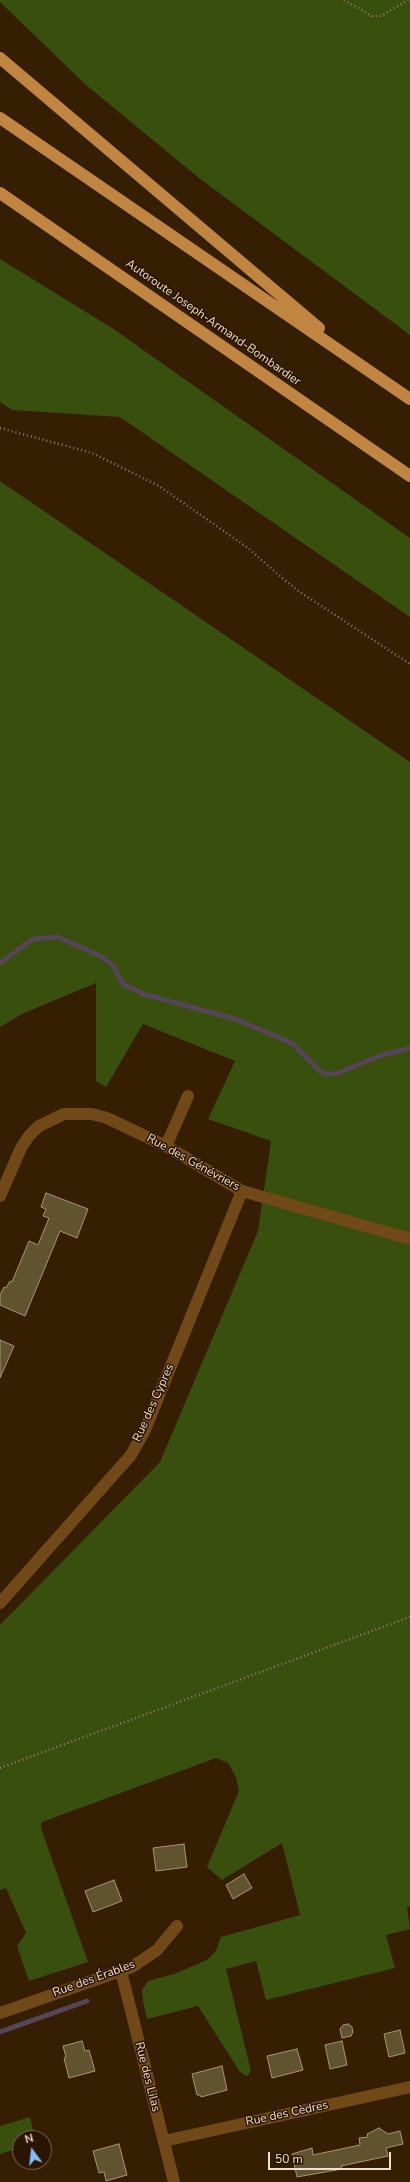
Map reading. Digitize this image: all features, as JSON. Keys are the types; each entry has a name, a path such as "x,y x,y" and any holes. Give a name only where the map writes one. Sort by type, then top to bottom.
{"highway":[{"path":"0,58 368,370"},
{"path":"0,118 410,400"},
{"name":"Autoroute Joseph-Armand-Bombardier","path":"0,193 410,476"}],"street":[{"path":"166,1146 188,1096"},
{"name":"Rue des Génévriers","path":"0,1196 21,1148 29,1136 39,1126 64,1114 92,1114 107,1118 166,1146 242,1191 407,1238"},
{"name":"Rue des Cypres","path":"0,1602 131,1455 145,1430 242,1191"},
{"name":"Rue des Érables","path":"0,2013 121,1971 145,1959 157,1950 177,1926"},
{"name":"Rue des Lilas","path":"121,1971 174,2182"},
{"name":"Rue des Cèdres","path":"164,2141 410,2087"}],"path":[{"path":"344,0 372,16 381,16 408,0"},
{"path":"0,428 92,453 159,486 248,548 300,592 410,664"},
{"path":"0,1768 410,1617"}],"green space":[{"path":"0,0 410,0 410,335 199,178 86,85 0,2"},
{"path":"0,259 112,328 410,538 410,617 120,417 12,410 0,402"},
{"path":"0,481 410,762 410,1906 407,1907 410,1929 386,1935 395,1968 266,2000 256,1961 226,1969 251,2071 247,2076 240,2072 198,2006 147,2019 142,1990 148,1981 174,1974 207,1960 216,1951 221,1937 300,1915 282,1843 222,1880 207,1867 239,1791 236,1777 228,1763 216,1758 42,1822 41,1828 88,1962 29,1981 17,1946 26,1933 6,1888 0,1890 0,1625 160,1462 258,1231 271,1141 208,1119 235,1061 143,1024 106,1087 96,1081 96,983 24,1013 0,1027"},
{"path":"30,2117 33,2130 12,2130 12,2150 0,2154 0,2126"}],"building":[{"path":"46,1193 88,1209 77,1238 60,1231 25,1316 0,1305 0,1295 4,1287 6,1288 10,1281 12,1282 29,1241 38,1245 49,1218 43,1216 46,1209 41,1207"},
{"path":"0,1340 14,1346 0,1378"},
{"path":"184,1844 187,1867 156,1871 153,1848"},
{"path":"244,1874 252,1888 233,1899 226,1885"},
{"path":"114,1880 122,1901 93,1912 85,1891"},
{"path":"348,2024 352,2027 353,2032 351,2036 342,2038 340,2029 343,2025"},
{"path":"400,2030 405,2053 389,2057 384,2034"},
{"path":"82,2041 85,2051 89,2050 95,2071 69,2078 64,2058 66,2057 63,2046"},
{"path":"342,2041 347,2065 330,2069 325,2045"},
{"path":"297,2049 303,2070 272,2078 267,2056"},
{"path":"222,2066 227,2090 201,2097 200,2095 197,2095 192,2074"},
{"path":"379,2128 388,2134 400,2131 403,2144 386,2148 388,2156 341,2166 342,2169 297,2177 292,2154 312,2148 313,2155 360,2145 359,2138 368,2137 367,2134"},
{"path":"119,2144 127,2175 106,2181 104,2172 99,2173 93,2151"}],"waterway":[{"path":"0,963 33,939 58,937 98,955 113,965 123,984 143,994 235,1019 292,1043 321,1072 327,1074 336,1074 379,1056 410,1048"},
{"path":"0,2032 87,2001"}]}
